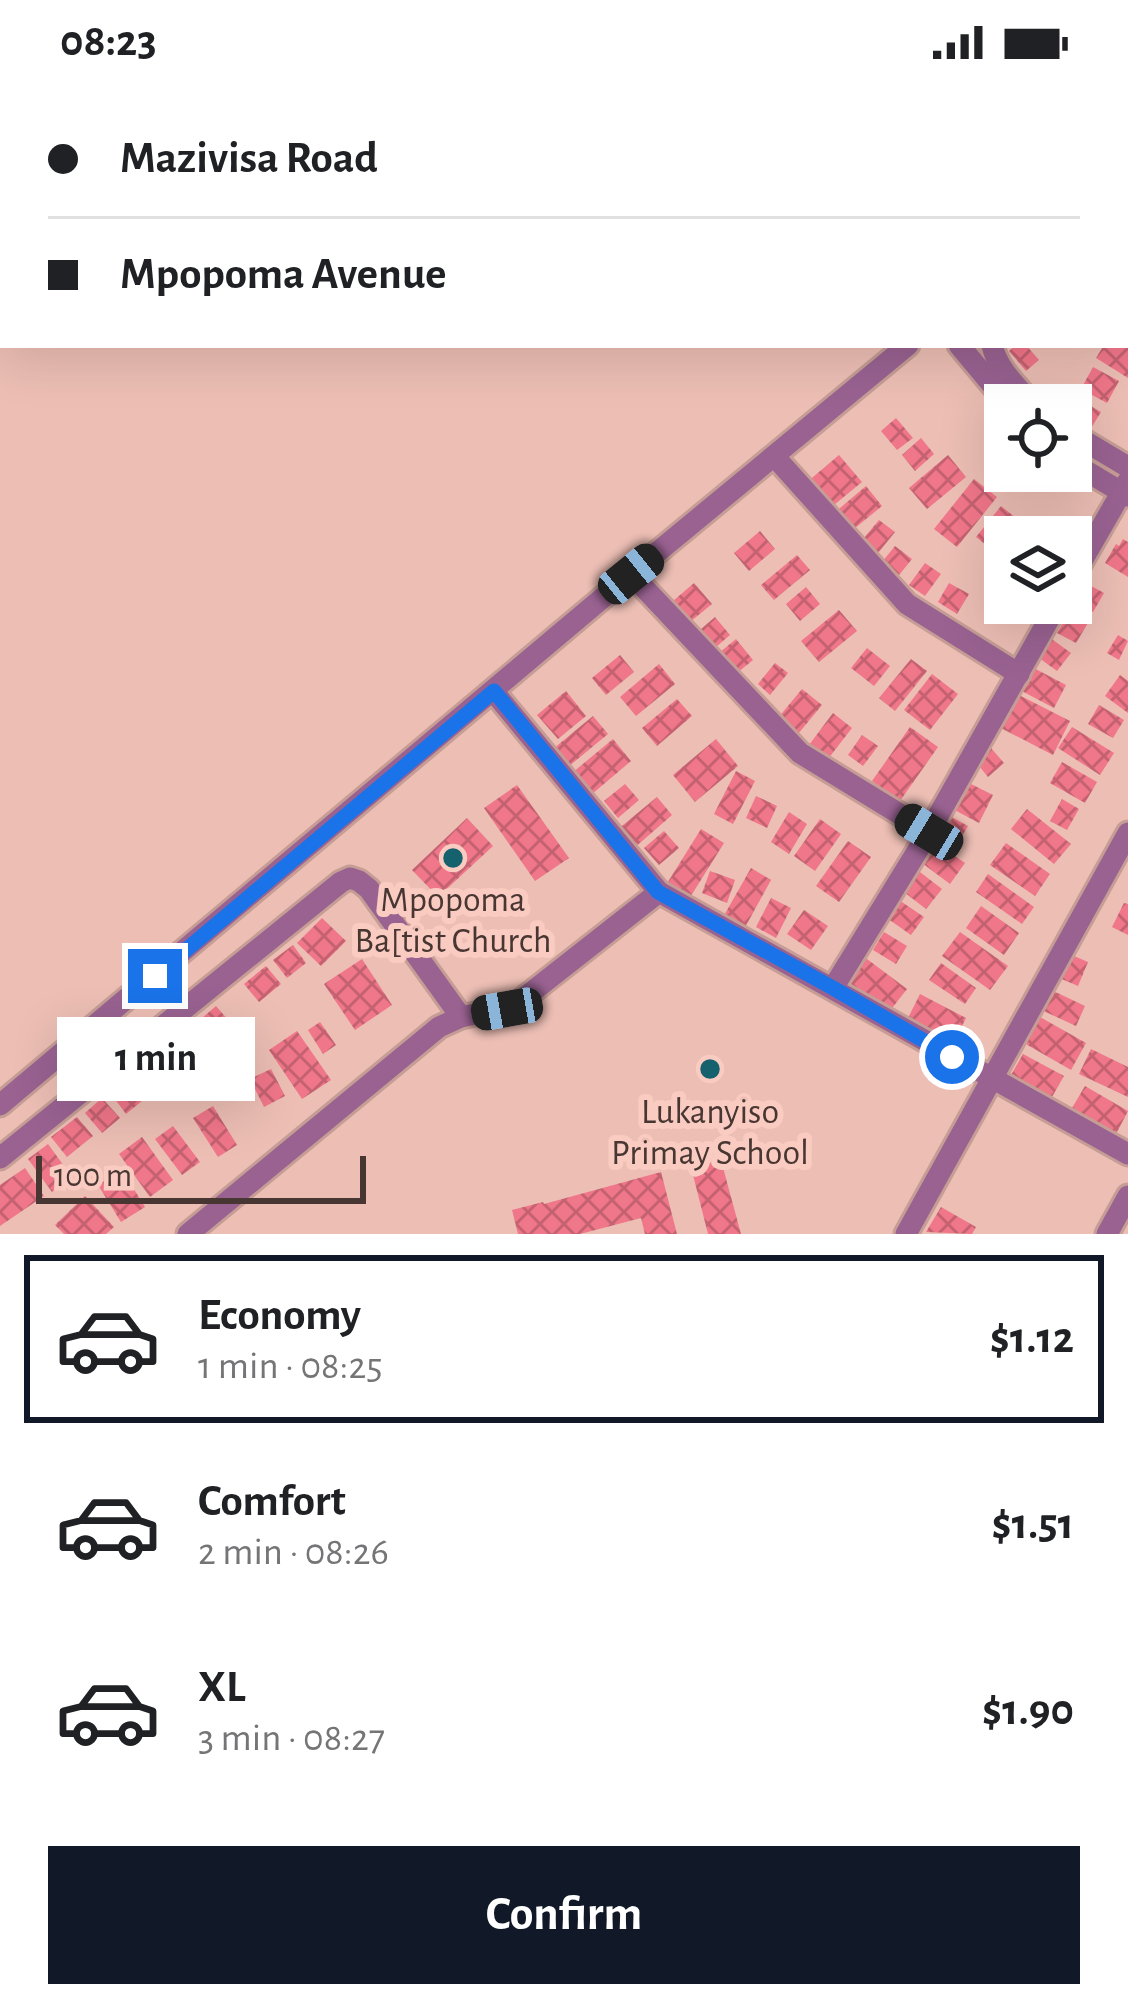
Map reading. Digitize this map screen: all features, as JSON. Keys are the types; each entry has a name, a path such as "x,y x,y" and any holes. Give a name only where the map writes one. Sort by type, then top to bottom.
{"street":[{"path":"0,1105 904,348"},
{"path":"962,348 992,384"},
{"path":"993,348 1015,384"},
{"path":"1092,446 1128,467"},
{"path":"775,457 907,604 1018,674"},
{"path":"1092,472 1126,489 1092,545"},
{"path":"631,574 800,753 929,832"},
{"path":"833,988 929,832 1046,624"},
{"path":"494,691 658,892 1128,1154"},
{"path":"906,1234 1128,833"},
{"path":"0,1158 350,878 369,889 461,1017"},
{"path":"188,1234 439,1027 461,1017 514,1006 658,892"},
{"path":"1107,1234 1128,1196"}],"building":[{"path":"1029,348 1039,360 1026,371 1009,351"},
{"path":"1102,348 1128,348 1128,378 1096,358"},
{"path":"1093,367 1119,381 1107,403 1092,395 1092,384 1084,384"},
{"path":"896,418 913,438 897,450 881,431"},
{"path":"921,438 934,454 915,471 902,455"},
{"path":"839,455 862,482 829,509 806,483"},
{"path":"948,455 966,477 927,509 909,488"},
{"path":"974,479 984,492 997,497 957,547 934,529"},
{"path":"866,486 882,506 849,533 833,514"},
{"path":"1001,506 1014,516 993,516"},
{"path":"879,520 895,532 874,558 858,545"},
{"path":"760,531 775,549 749,571 734,553"},
{"path":"1123,539 1128,542 1128,577 1105,563"},
{"path":"895,546 912,559 899,575 882,562"},
{"path":"797,555 810,570 774,600 761,585"},
{"path":"925,563 941,574 925,596 909,585"},
{"path":"694,583 712,604 690,622 673,601"},
{"path":"949,583 969,594 957,614 938,602"},
{"path":"1092,586 1104,593 1092,611"},
{"path":"806,587 820,604 800,621 786,604"},
{"path":"839,610 857,631 819,662 801,641"},
{"path":"715,617 730,635 716,647 701,629"},
{"path":"1062,624 1087,624 1076,643 1057,633"},
{"path":"1118,635 1128,641 1119,660 1107,653"},
{"path":"1049,637 1071,653 1057,671 1035,655"},
{"path":"736,639 753,660 737,673 719,653"},
{"path":"867,648 890,666 874,686 851,668"},
{"path":"620,655 634,672 606,695 592,678"},
{"path":"911,659 927,671 895,711 879,698"},
{"path":"775,663 788,673 770,695 758,684"},
{"path":"659,664 675,684 636,716 620,697"},
{"path":"1030,666 1066,685 1054,708 1018,689"},
{"path":"932,674 958,694 930,730 904,710"},
{"path":"1120,675 1128,681 1128,713 1105,696"},
{"path":"802,689 822,705 798,734 778,718"},
{"path":"566,691 586,716 558,739 537,715"},
{"path":"1015,693 1070,721 1053,755 997,726"},
{"path":"677,699 692,716 657,746 642,728"},
{"path":"1099,705 1124,720 1113,738 1088,724"},
{"path":"833,713 852,728 828,759 809,745"},
{"path":"593,716 608,734 568,767 553,749"},
{"path":"910,727 938,747 900,801 872,781"},
{"path":"1072,727 1114,753 1100,775 1058,748"},
{"path":"862,735 878,746 863,766 848,755"},
{"path":"613,739 631,761 585,800 566,778"},
{"path":"716,739 738,766 695,802 673,775"},
{"path":"991,748 1004,763 988,777 975,761"},
{"path":"1062,762 1097,782 1085,803 1050,783"},
{"path":"736,771 755,781 733,824 714,814"},
{"path":"963,780 993,795 979,823 949,807"},
{"path":"625,784 639,800 618,818 604,801"},
{"path":"517,785 569,858 535,881 484,808"},
{"path":"756,796 777,806 767,828 746,818"},
{"path":"657,797 672,815 633,849 617,830"},
{"path":"1062,799 1079,809 1067,830 1050,821"},
{"path":"1027,809 1071,844 1054,864 1011,829"},
{"path":"789,812 807,824 789,854 771,842"},
{"path":"950,816 968,826 954,850 937,840"},
{"name":"Mpopoma Ba[tist Church","path":"467,818 493,846 438,897 412,870"},
{"path":"820,819 841,834 815,871 794,856"},
{"path":"701,829 724,843 689,899 666,885"},
{"path":"664,831 679,848 659,865 644,848"},
{"path":"848,841 871,857 839,902 816,886"},
{"path":"936,843 965,863 950,884 922,863"},
{"path":"1006,843 1050,874 1035,896 990,865"},
{"path":"751,868 771,880 743,931 722,919"},
{"path":"916,869 942,889 926,909 900,889"},
{"path":"710,871 735,880 727,903 702,893"},
{"path":"988,874 1034,907 1022,924 976,892"},
{"path":"771,898 791,908 776,938 756,927"},
{"path":"896,898 924,917 911,935 884,916"},
{"path":"1124,903 1128,904 1128,935 1112,927"},
{"path":"981,906 1019,933 1004,955 966,928"},
{"path":"804,910 828,926 811,950 787,934"},
{"path":"322,918 346,941 321,966 297,943"},
{"path":"884,932 907,946 896,964 873,950"},
{"path":"960,932 1008,966 990,990 942,956"},
{"path":"293,945 306,963 287,978 273,960"},
{"path":"1067,953 1088,962 1078,986 1057,977"},
{"path":"863,956 907,989 886,1016 842,982"},
{"path":"362,959 392,1005 355,1030 324,984"},
{"path":"941,963 976,988 965,1004 929,980"},
{"path":"266,966 281,984 259,1002 244,984"},
{"path":"1045,987 1085,1006 1076,1026 1035,1007"},
{"path":"920,994 966,1018 951,1048 905,1024"},
{"path":"216,1006 243,1037 221,1056 194,1025"},
{"path":"1040,1017 1086,1043 1071,1070 1024,1043"},
{"path":"320,1022 336,1045 323,1054 308,1030"},
{"path":"185,1029 211,1064 193,1077 167,1042"},
{"path":"297,1031 331,1080 302,1099 269,1050"},
{"path":"1091,1049 1128,1067 1128,1097 1079,1074"},
{"path":"158,1052 180,1078 162,1094 139,1068"},
{"path":"1023,1054 1064,1076 1052,1097 1011,1075"},
{"path":"271,1069 285,1096 264,1107 250,1079"},
{"path":"130,1074 148,1096 126,1114 109,1091"},
{"path":"1085,1086 1128,1111 1116,1134 1072,1108"},
{"path":"102,1098 120,1118 102,1133 85,1113"},
{"path":"213,1106 237,1145 218,1157 193,1118"},
{"path":"77,1117 93,1136 67,1157 51,1137"},
{"path":"173,1126 200,1162 182,1175 155,1139"},
{"path":"142,1137 173,1180 150,1197 119,1154"},
{"path":"48,1144 72,1177 52,1192 28,1159"},
{"path":"721,1160 741,1234 708,1234 691,1167"},
{"path":"25,1168 44,1196 0,1226 0,1185"},
{"path":"122,1170 145,1207 121,1222 98,1185"},
{"path":"661,1172 677,1234 645,1234 641,1218 580,1234 518,1234 512,1210"},
{"path":"85,1196 114,1227 106,1234 64,1234 55,1225"},
{"path":"941,1207 976,1227 972,1234 926,1232"}],"place":[{"name":"Mpopoma Ba[tist Church","path":"453,858"},
{"name":"Lukanyiso Primay School","path":"710,1069"}],"route":[{"path":"155,976 494,691 658,892 952,1057"}]}
